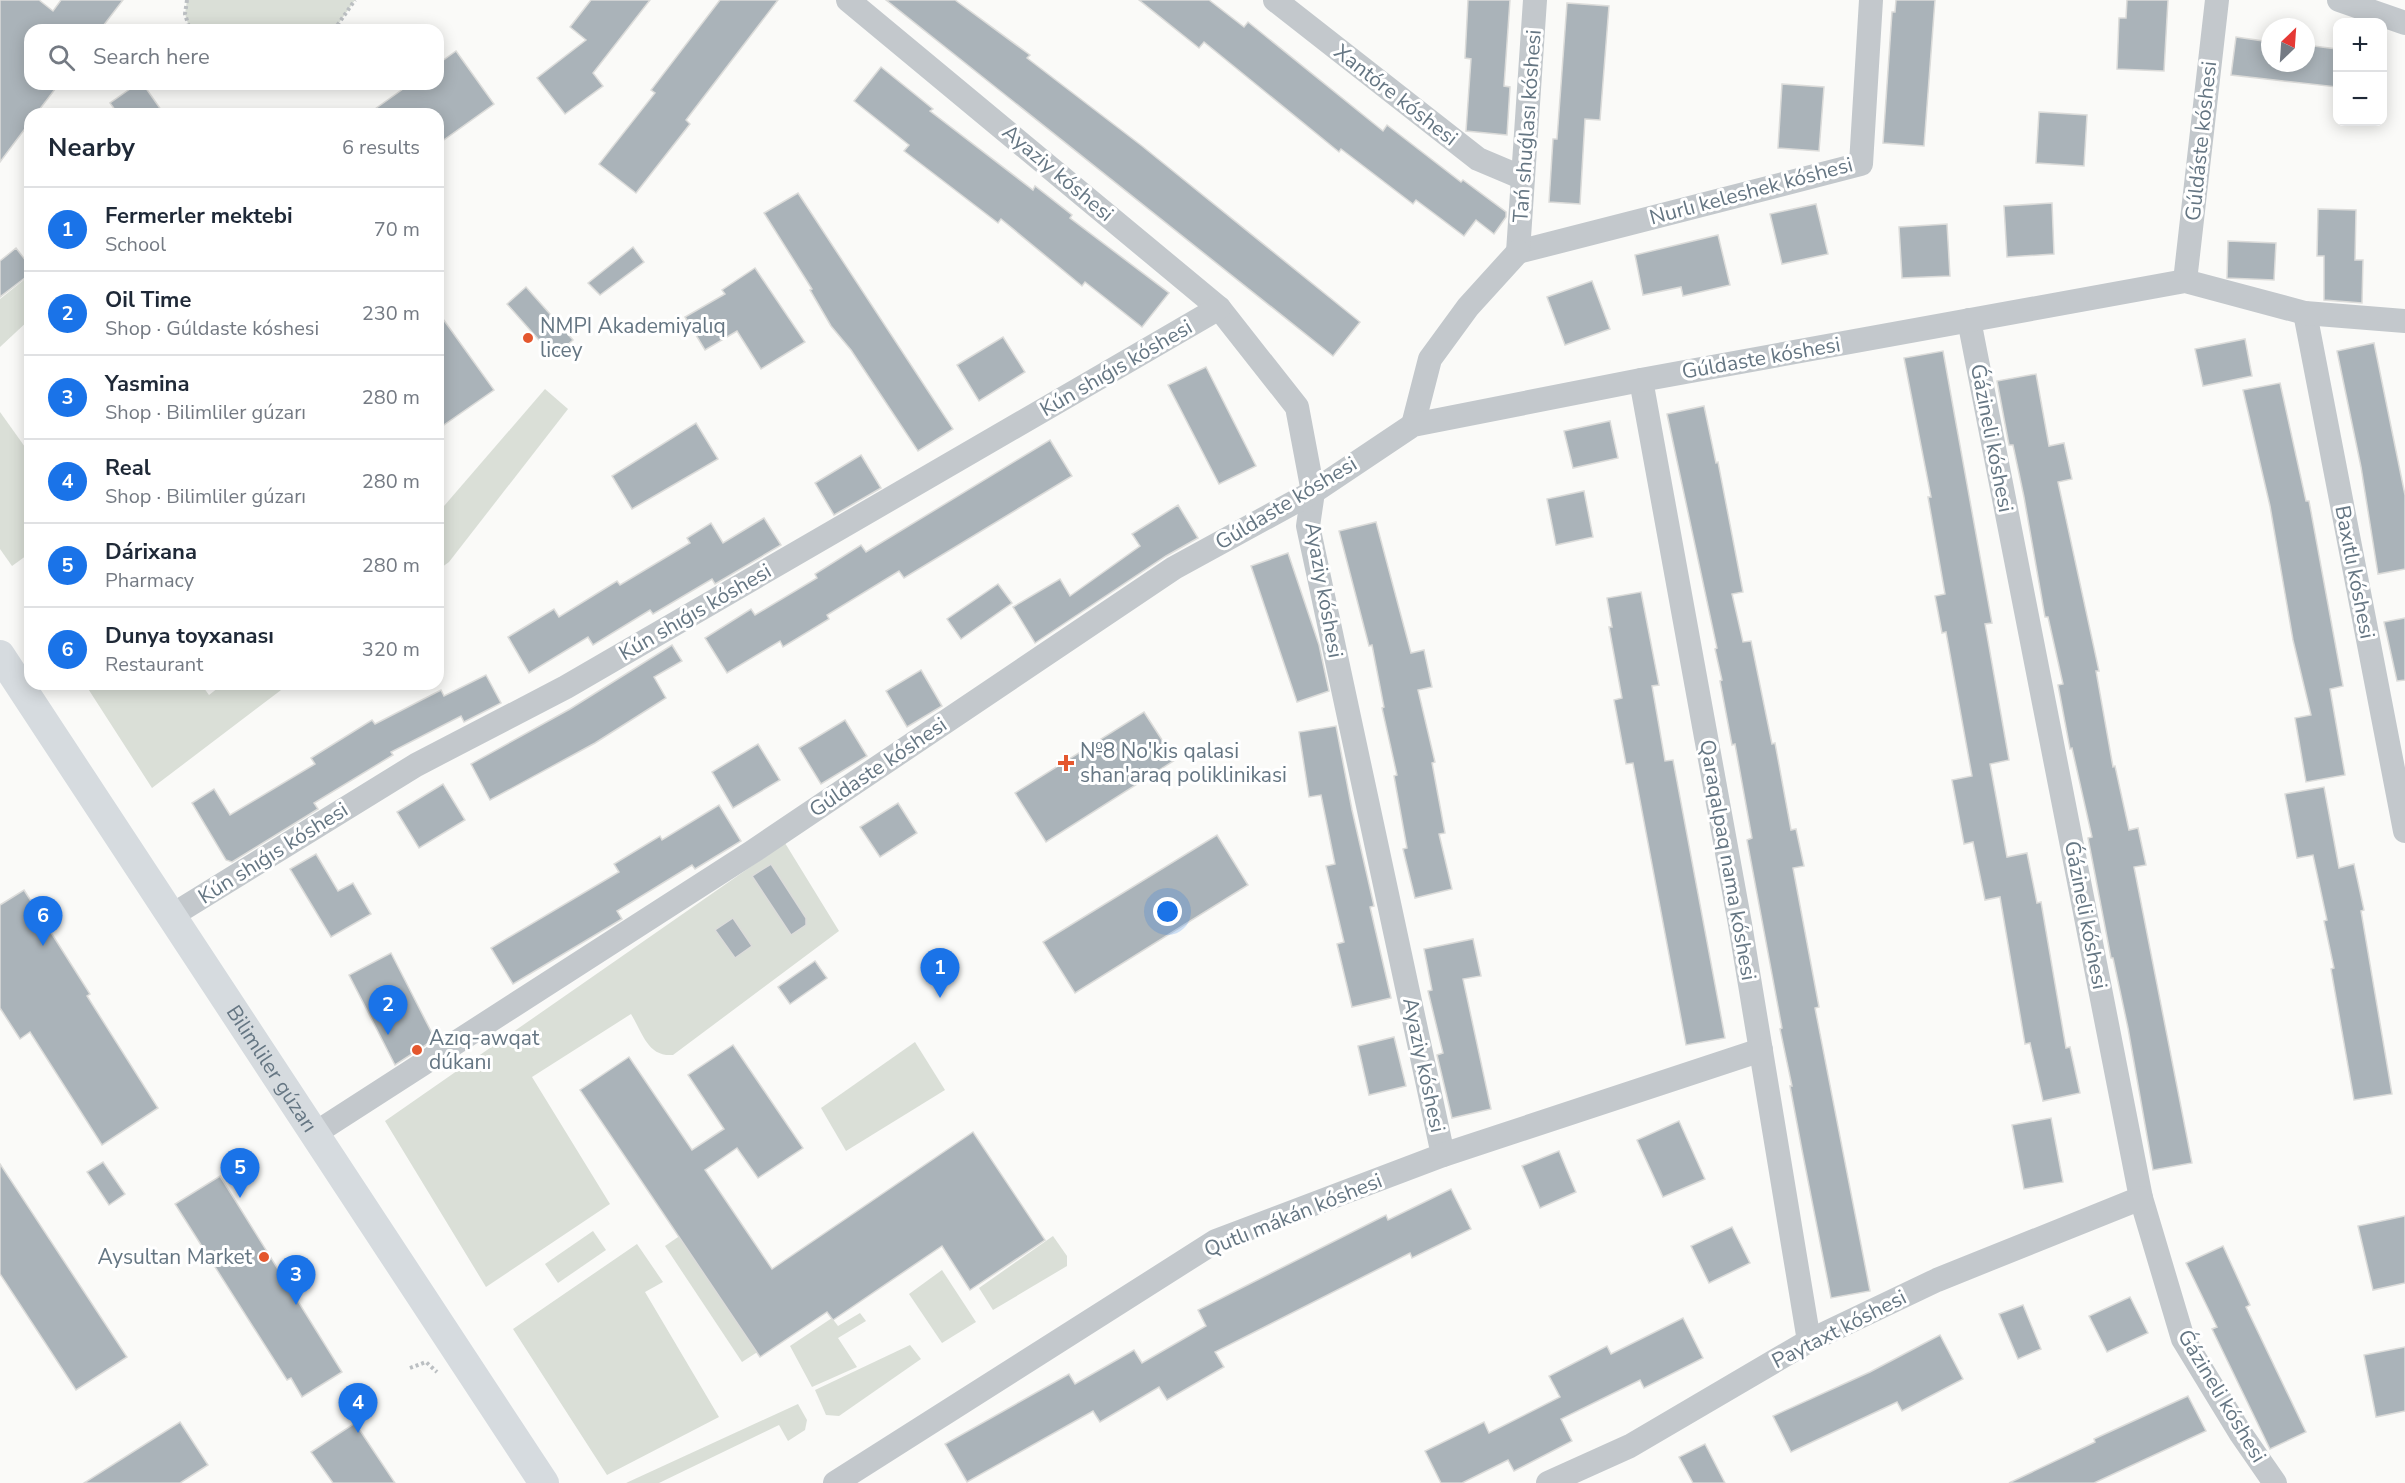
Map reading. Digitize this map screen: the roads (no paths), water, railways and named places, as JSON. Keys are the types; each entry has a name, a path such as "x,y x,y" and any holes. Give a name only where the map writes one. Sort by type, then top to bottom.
{"main road":[{"name":"Bilimliler gúzarı","path":"0,655 544,1483"}],"street":[{"name":"Ayaziy kóshesi","path":"848,0 1219,308 1297,407 1313,492 1308,526 1443,1155"},
{"name":"Xantóre kóshesi","path":"1275,0 1478,159 1523,178"},
{"name":"Tań shuǵlası kóshesi","path":"1518,252 1535,0"},
{"name":"Nurlı keleshek kóshesi","path":"1518,252 1861,164 1871,0"},
{"name":"Gúldáste kóshesi","path":"2185,281 2217,0"},
{"path":"2339,0 2405,23"},
{"path":"1413,425 1430,359 1468,307 1518,252"},
{"name":"Gúldaste kóshesi","path":"314,1134 752,852 1174,568 1313,492 1413,425 1641,380 2185,281 2305,313 2405,321"},
{"name":"Kún shıǵıs kóshesi","path":"171,916 416,765 566,687 1219,308"},
{"name":"Baxıtlı kóshesi","path":"2305,313 2405,831"},
{"name":"Ǵázineli kóshesi","path":"1969,320 2141,1198 2183,1340 2241,1434 2275,1483"},
{"name":"Qaraqalpaq nama kóshesi","path":"1641,380 1761,1050 1809,1341"},
{"name":"Qutlı mákán kóshesi","path":"835,1483 1216,1241 1443,1155 1761,1050"},
{"name":"Paytaxt kóshesi","path":"1548,1483 1629,1446 1809,1341 1937,1280 2141,1198"}],"place":[{"name":"NMPI Akademiyalıq licey","path":"528,338"},
{"name":"№8 No'kis qalasi shan'araq poliklinikasi","path":"1066,763"},
{"name":"Dunya toyxanası","path":"43,946"},
{"name":"Fermerler mektebi","path":"940,998"},
{"name":"Oil Time","path":"388,1035"},
{"name":"Azıq-awqat dúkanı","path":"417,1050"},
{"name":"Dárixana","path":"240,1198"},
{"name":"Aysultan Market","path":"264,1257"},
{"name":"Yasmina","path":"296,1305"},
{"name":"Real","path":"358,1433"}]}
